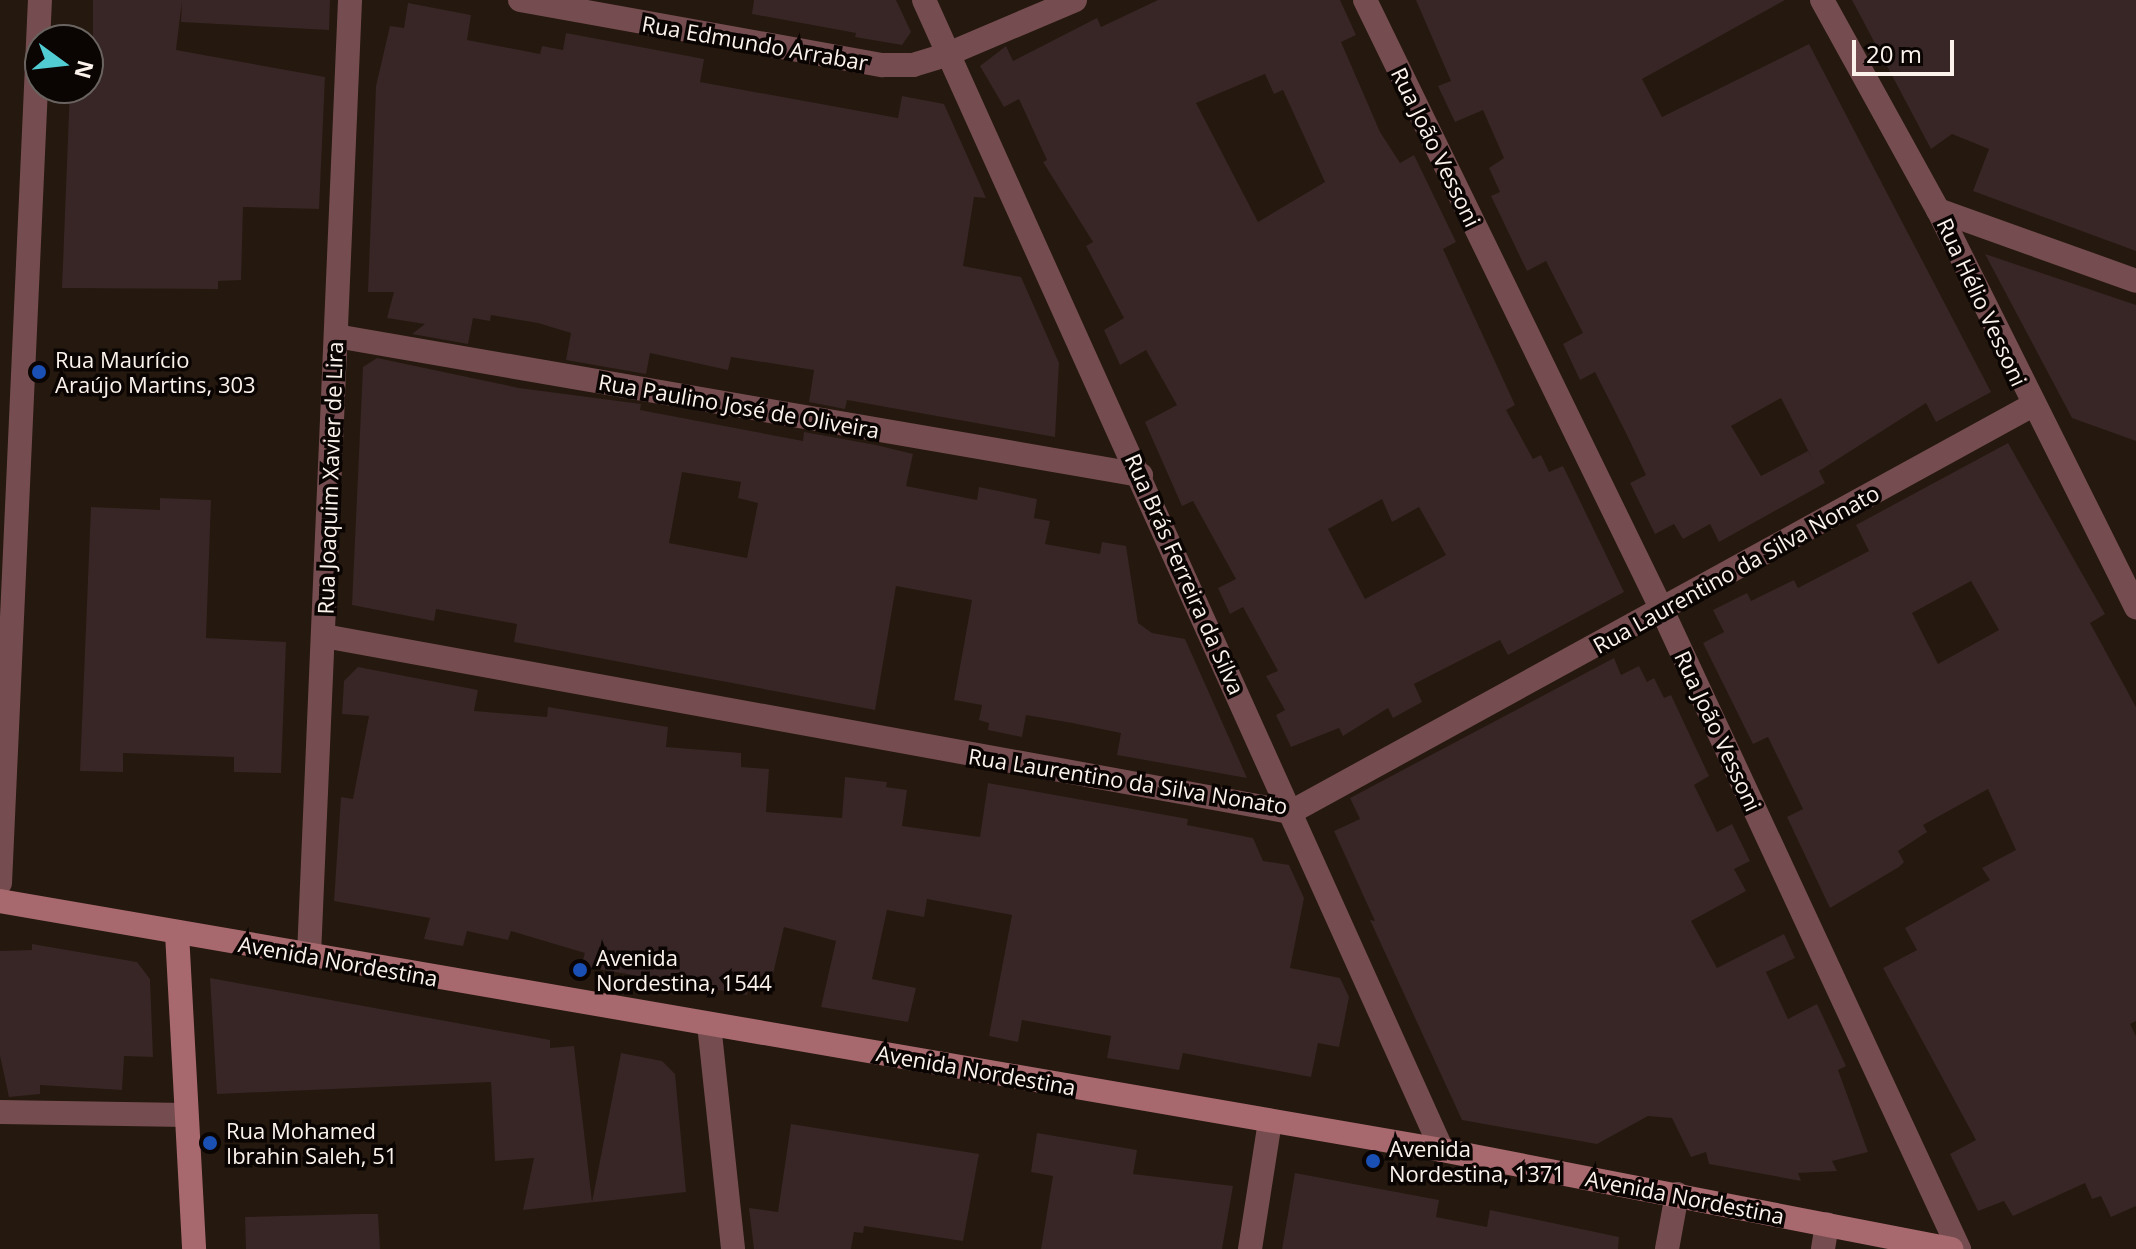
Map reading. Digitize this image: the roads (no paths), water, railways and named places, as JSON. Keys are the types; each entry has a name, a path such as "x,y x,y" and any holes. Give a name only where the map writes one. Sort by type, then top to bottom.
{"main road":[{"name":"Avenida Nordestina","path":"0,901 1442,1150 1951,1249"},
{"path":"177,933 194,1249"}],"street":[{"path":"0,883 40,0"},
{"name":"Rua Joaquim Xavier de Lira","path":"309,955 350,0"},
{"name":"Rua Edmundo Arrabar","path":"520,0 849,63 913,65 948,54 1075,0"},
{"name":"Rua Brás Ferreira da Silva","path":"924,0 1141,475 1442,1150"},
{"name":"Rua João Vessoni","path":"1365,0 1662,610 1959,1249"},
{"name":"Rua Hélio Vessoni","path":"1822,0 1938,210 2031,406 2136,607"},
{"path":"1938,210 2136,281"},
{"name":"Rua Paulino José de Oliveira","path":"336,336 1141,475"},
{"name":"Rua Laurentino da Silva Nonato","path":"324,636 1291,812 2031,406"},
{"path":"709,1024 733,1249"},
{"path":"0,1112 186,1115"},
{"path":"1250,1249 1270,1121"},
{"path":"1667,1249 1677,1194"},
{"path":"1823,1249 1827,1224"}],"place":[{"name":"Rua Maurício Araújo Martins, 303","path":"39,372"},
{"name":"Avenida Nordestina, 1544","path":"580,970"},
{"name":"Rua Mohamed Ibrahin Saleh, 51","path":"210,1143"},
{"name":"Avenida Nordestina, 1371","path":"1373,1161"}]}
